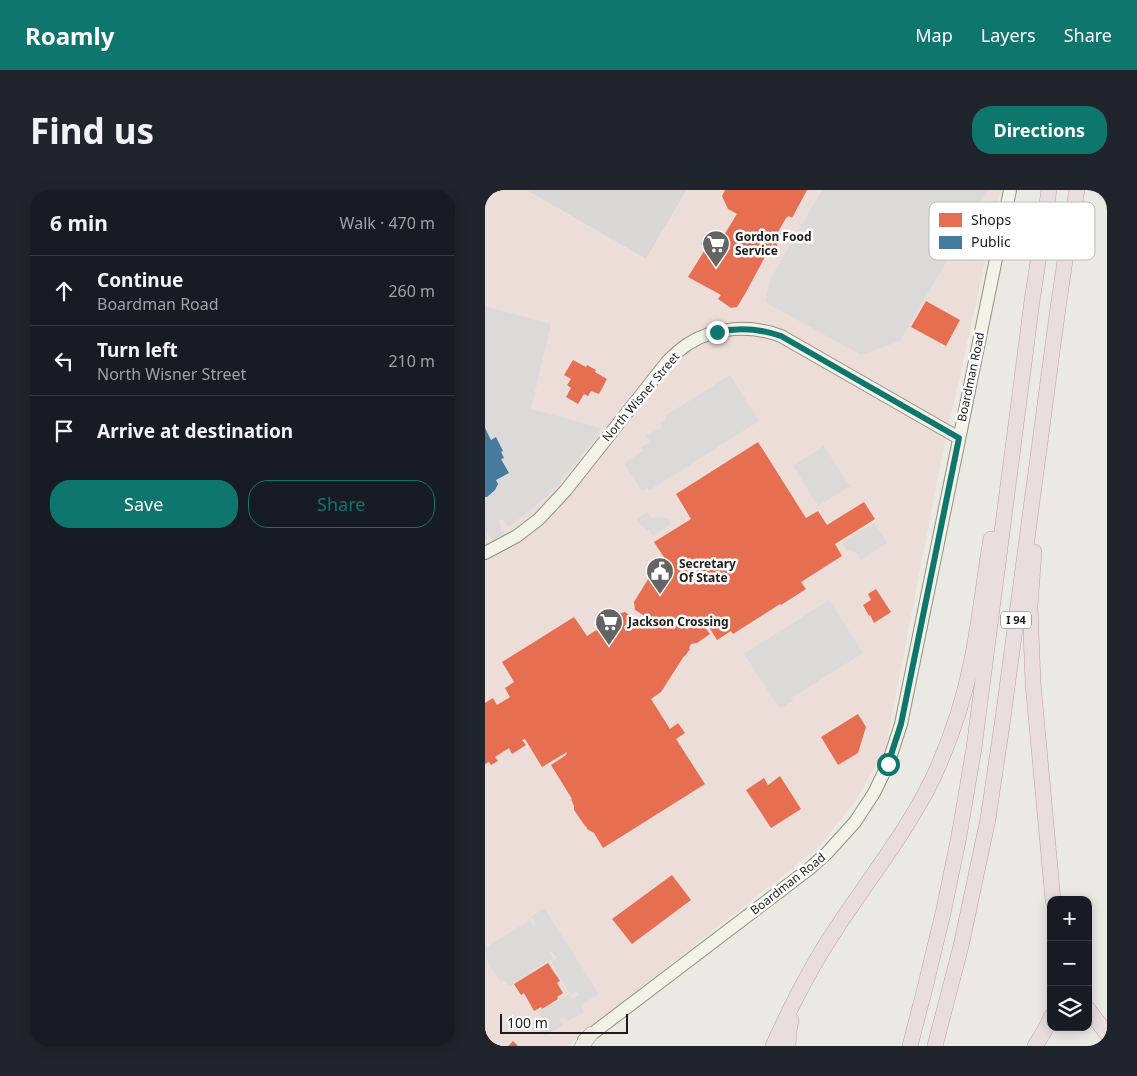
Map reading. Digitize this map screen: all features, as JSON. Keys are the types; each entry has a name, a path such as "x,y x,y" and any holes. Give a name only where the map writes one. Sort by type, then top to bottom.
{"highway":[{"name":"I 94","path":"910,1046 944,909 966,796 975,740 1037,260"},
{"name":"I 94","path":"935,1046 961,946 988,820 1065,260"},
{"path":"1047,386 1030,621 1035,715 1053,896"},
{"path":"773,1046 796,997 815,963 913,814 932,779 951,735 973,656 991,539 1015,425"},
{"path":"788,1046 793,1014 815,963"},
{"path":"1092,1014 1107,1034"},
{"path":"1035,1046 1047,1025"}],"main road":[{"name":"Boardman Road","path":"577,1046 809,870 848,831 868,803 881,780 901,724 996,260"},
{"name":"North Wisner Street","path":"485,553 517,536 539,519 566,490 667,362 687,344 717,332 731,329 754,330 768,331 781,336 959,438"},
{"path":"582,1046 591,1034"}],"shaded area":[{"path":"485,190 526,190 646,259 687,190 1001,190 998,202 929,202 929,260 985,260 944,447 885,750 857,799 819,847 567,1046 485,1046"},
{"path":"526,190 687,190 646,259"},
{"path":"822,190 988,190 981,202 929,202 929,260 947,260 900,341 861,355 765,302 771,278"},
{"path":"485,306 551,324 531,409 601,428 593,441 548,495 508,527 503,519 499,521 502,533 508,535 492,545 493,540 487,533 487,539 485,539"},
{"path":"730,375 759,421 650,490 647,488 642,491 624,463 643,451 641,447 650,442 646,436 662,427 660,423 665,420 665,416"},
{"path":"824,446 850,486 818,506 793,466"},
{"path":"647,512 651,518 667,518 671,524 653,536 637,519"},
{"path":"874,523 887,543 861,560 857,553 846,550 842,543"},
{"path":"829,600 863,653 791,698 793,701 780,709 744,654"},
{"path":"544,908 599,994 581,1005 584,1012 568,1021 565,1016 561,1017 560,1020 563,1025 545,1036 538,1021 542,1018 538,1012 569,994 572,999 580,995 577,991 571,995 551,962 557,958 552,951 549,953 553,958 509,986 503,980 501,983 485,957 485,948 530,920 534,926 536,925 531,917"}],"building: Shops":[{"path":"725,190 807,190 792,218 789,216 786,218 778,232 783,234 776,247 772,244 737,307 731,308 718,299 721,295 688,277 706,248 701,244 706,235 719,243 737,214 728,209 722,196"},
{"path":"926,301 960,320 946,346 911,327"},
{"path":"573,360 596,370 595,372 607,379 599,394 591,391 588,396 584,394 578,404 566,397 571,388 567,385 571,379 564,375"},
{"name":"Jackson Crossing","path":"758,442 806,518 818,511 827,525 864,502 875,519 835,544 842,556 801,582 806,589 781,605 733,634 731,631 717,640 707,624 704,626 710,634 697,643 691,644 690,649 661,692 651,699 670,729 678,723 685,733 676,739 705,784 603,848 594,833 587,829 574,810 572,799 551,765 566,755 567,752 542,767 525,739 522,740 526,745 512,754 509,748 495,757 498,761 491,765 489,762 485,764 485,703 493,698 497,705 510,697 505,688 514,682 502,662 574,617 587,636 600,628 604,634 617,614 625,612 647,627 651,620 635,610 634,602 655,568 664,563 669,570 671,568 654,542 691,519 676,494"},
{"path":"876,589 891,612 874,623 863,605 871,600 868,594"},
{"path":"858,714 866,727 858,753 838,765 821,737"},
{"path":"780,776 801,809 771,828 746,790 764,778 768,785"},
{"path":"672,875 691,900 632,944 612,919"},
{"path":"548,963 560,981 557,983 563,993 557,997 558,999 542,1009 541,1007 534,1011 524,993 521,995 514,984"},
{"path":"513,1041 518,1046 508,1046"}],"building: Public":[{"path":"485,428 491,440 496,437 503,451 501,452 504,458 501,459 509,473 496,480 498,484 495,490 487,497 485,497"}],"place":[{"name":"Gordon Food Service","path":"716,268"},
{"name":"Secretary Of State","path":"660,595"},
{"name":"Jackson Crossing","path":"609,646"}],"route":[{"path":"717,332 731,329 754,330 768,331 781,336 959,438 901,724 888,764"}]}
